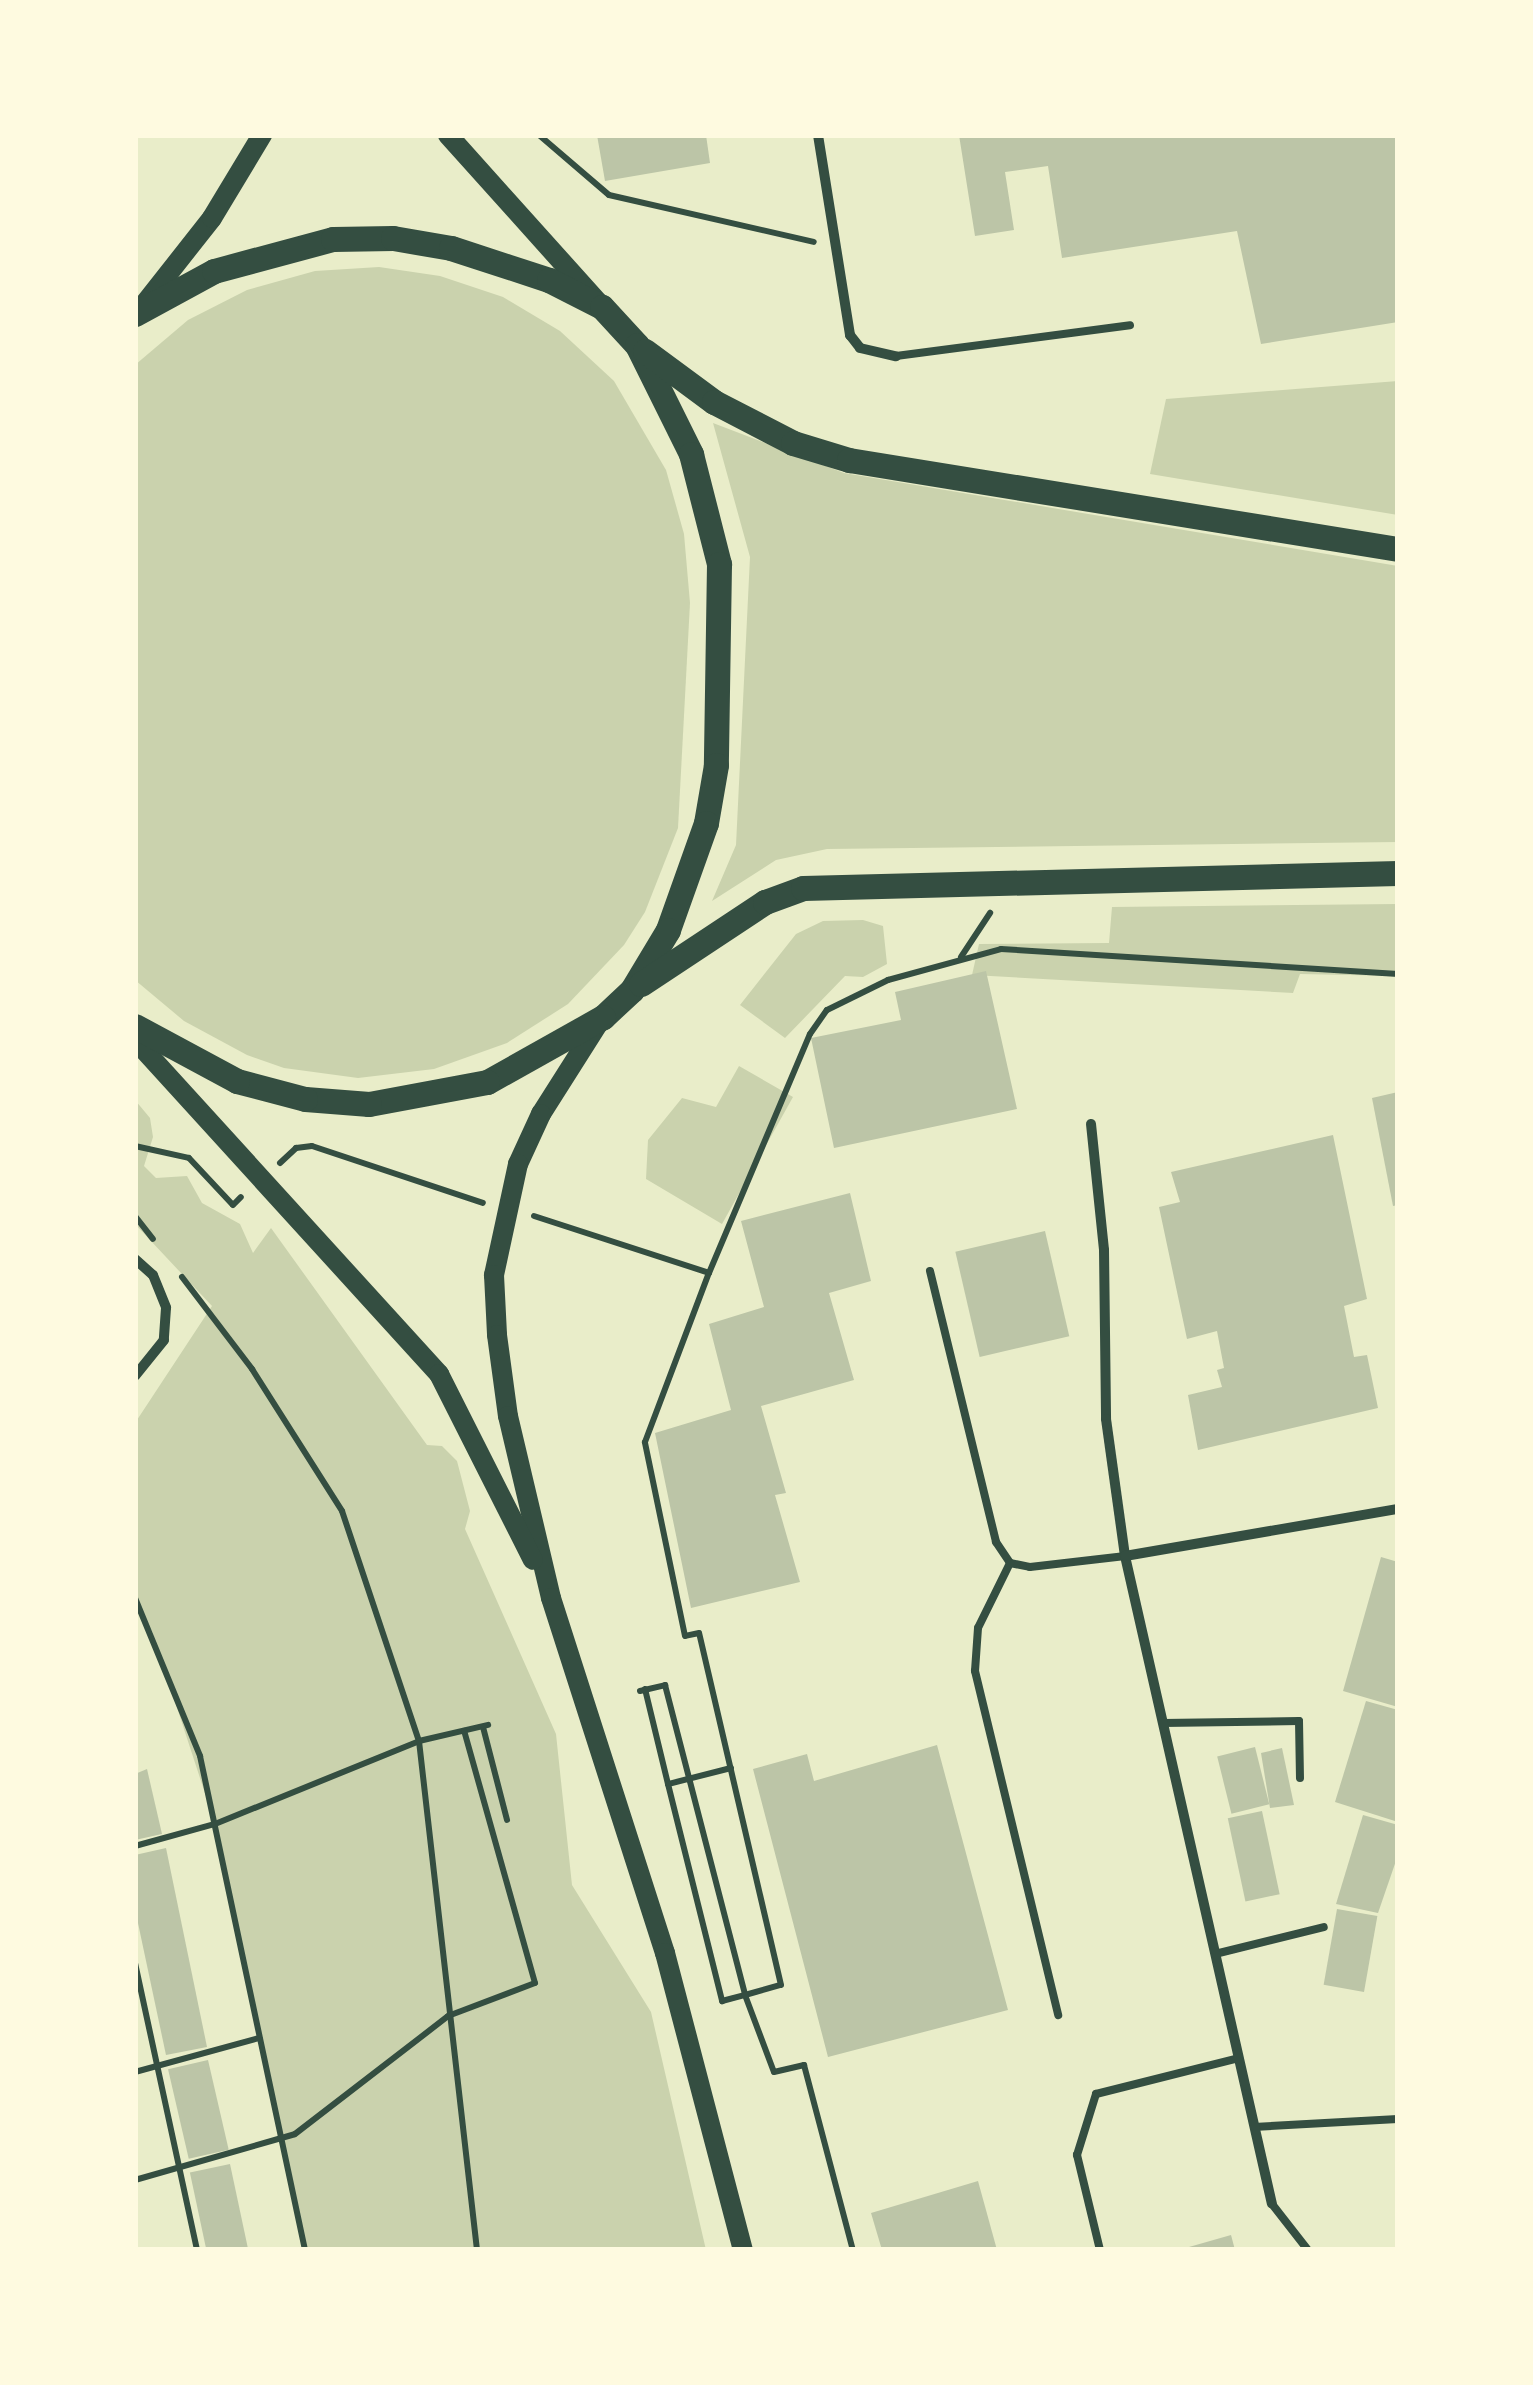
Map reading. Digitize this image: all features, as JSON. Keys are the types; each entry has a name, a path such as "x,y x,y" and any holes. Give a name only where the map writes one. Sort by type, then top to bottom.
{"main road":[{"path":"138,311 212,218 262,135"},
{"path":"448,135 637,346 714,402 794,443 849,460 1398,549"},
{"path":"138,311 274,250 393,238 506,263 602,307"},
{"path":"632,990 668,930 706,822 716,765 718,564 691,454 637,346"},
{"path":"135,1026 237,1082 305,1099 368,1104 431,1098 487,1082 603,1017 632,990 765,902 803,888 1398,873"},
{"path":"603,1017 541,1114 505,1208 494,1276 497,1335 508,1416 552,1598 665,1954 744,2250"},
{"path":"135,1040 439,1374 552,1598"}],"street":[{"path":"818,135 850,335 860,348 896,356"},
{"path":"1091,1124 1104,1250 1106,1420 1125,1556 1272,2204"},
{"path":"135,1259 153,1275 166,1308 164,1340 135,1376"},
{"path":"1125,1556 1398,1508"}],"lane":[{"path":"896,356 1130,325"},
{"path":"930,1271 996,1542 1010,1563"},
{"path":"1010,1563 1125,1556"},
{"path":"1010,1563 978,1628 974,1671 1058,2016"},
{"path":"1163,1723 1299,1721 1300,1778"},
{"path":"1215,1954 1324,1927"},
{"path":"1100,2250 1077,2155 1096,2094 1239,2058"},
{"path":"1254,2127 1398,2119"},
{"path":"1272,2204 1308,2250"}],"path":[{"path":"539,135 609,195 835,246"},
{"path":"853,2250 804,2065 774,2072 744,1995 665,1684 643,1690 671,1783 722,2001 744,1995 781,1986 699,1632 685,1636 645,1442 708,1273 818,1020 888,980 1001,949 1398,974"},
{"path":"135,1146 189,1158 233,1205 296,1148 312,1146 708,1273"},
{"path":"135,1216 159,1247"},
{"path":"171,1262 252,1369 342,1511 420,1741 477,2250"},
{"path":"135,1598 200,1756 305,2250"},
{"path":"135,1846 215,1824 420,1741 485,1726 508,1820"},
{"path":"135,2180 180,2171 295,2134 448,2016 535,1983 464,1731"},
{"path":"671,1783 731,1768"},
{"path":"135,1963 197,2250"},
{"path":"135,2072 259,2038"}],"green space":[{"path":"379,267 440,276 503,297 560,331 614,381 666,470 684,534 690,603 678,828 645,912 624,945 568,1004 507,1043 434,1069 358,1078 284,1068 247,1055 184,1021 135,980 135,365 188,320 247,290 315,271"},
{"path":"1398,381 1398,515 1150,474 1166,399"},
{"path":"713,423 844,473 1398,566 1398,842 827,849 776,860 712,901 736,845 750,557"},
{"path":"1398,904 1398,976 1300,974 1293,993 972,975 979,944 1109,943 1112,907"},
{"path":"863,920 883,926 887,964 863,977 845,976 785,1038 740,1005 796,934 823,921"},
{"path":"739,1066 793,1097 722,1224 646,1179 648,1140 682,1098 716,1107"},
{"path":"135,1100 150,1118 153,1137 144,1166 156,1178 187,1176 202,1203 240,1224 253,1253 271,1228 427,1445 442,1446 457,1461 470,1511 465,1529 556,1734 572,1885 651,2012 706,2250 305,2250 215,1824 152,1631 135,1605 135,1423 212,1306 135,1224"}],"building":[{"path":"597,135 706,135 710,163 605,181"},
{"path":"959,135 1398,135 1398,322 1261,344 1237,231 1062,258 1048,166 1005,172 1014,230 975,236"},
{"path":"986,971 1017,1109 834,1148 811,1038 901,1020 895,992"},
{"path":"1398,1092 1398,1205 1393,1206 1372,1098"},
{"path":"1333,1135 1367,1299 1344,1306 1354,1357 1367,1355 1378,1408 1198,1450 1188,1395 1222,1387 1217,1370 1224,1368 1217,1331 1187,1339 1159,1207 1180,1202 1171,1172"},
{"path":"850,1193 871,1281 829,1293 854,1380 761,1406 786,1493 775,1495 800,1582 691,1608 655,1433 731,1410 709,1324 764,1307 741,1221"},
{"path":"1045,1231 1069,1336 980,1357 955,1252"},
{"path":"1381,1557 1398,1562 1398,1707 1343,1691"},
{"path":"1366,1701 1398,1710 1398,1822 1335,1802"},
{"path":"937,1745 1008,2010 828,2057 753,1769 807,1754 814,1781"},
{"path":"1255,1747 1269,1804 1231,1814 1217,1756"},
{"path":"1282,1748 1294,1805 1270,1808 1261,1753"},
{"path":"147,1769 162,1834 135,1840 135,1774"},
{"path":"1262,1811 1280,1894 1245,1901 1228,1818"},
{"path":"1363,1815 1398,1825 1398,1855 1378,1913 1336,1904"},
{"path":"166,1848 207,2047 166,2055 135,1909 135,1855"},
{"path":"1337,1909 1377,1916 1364,1992 1324,1985"},
{"path":"208,2060 229,2150 189,2159 168,2069"},
{"path":"230,2164 248,2250 206,2250 190,2173"},
{"path":"978,2181 997,2250 882,2250 871,2213"},
{"path":"1231,2235 1235,2250 1182,2250 1182,2249"}]}
